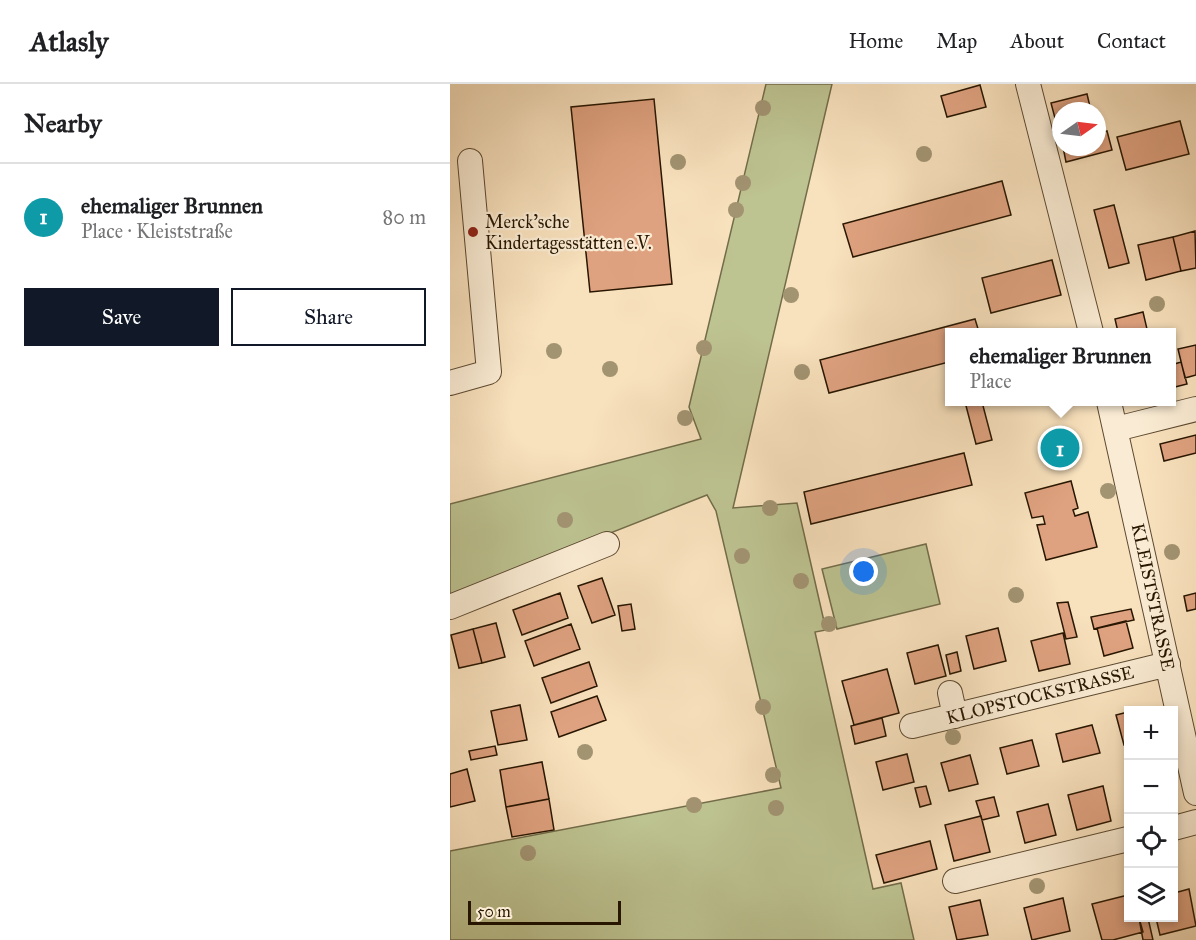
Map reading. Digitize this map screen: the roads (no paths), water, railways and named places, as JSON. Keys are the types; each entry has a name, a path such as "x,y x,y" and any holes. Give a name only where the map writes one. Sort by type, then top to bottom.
{"street":[{"path":"1028,84 1089,328"},
{"path":"450,383 489,372 470,161"},
{"name":"KLEISTSTRASSE","path":"1110,406 1196,793"},
{"path":"1116,429 1196,409"},
{"path":"450,607 606,544"},
{"name":"KLOPSTOCKSTRASSE","path":"912,726 953,704 1168,664"},
{"path":"1178,827 1196,822"},
{"path":"955,881 1124,840"}],"place":[{"name":"Merck'sche Kindertagesstätten e.V.","path":"473,232"},
{"name":"ehemaliger Brunnen","path":"1060,448"}]}
